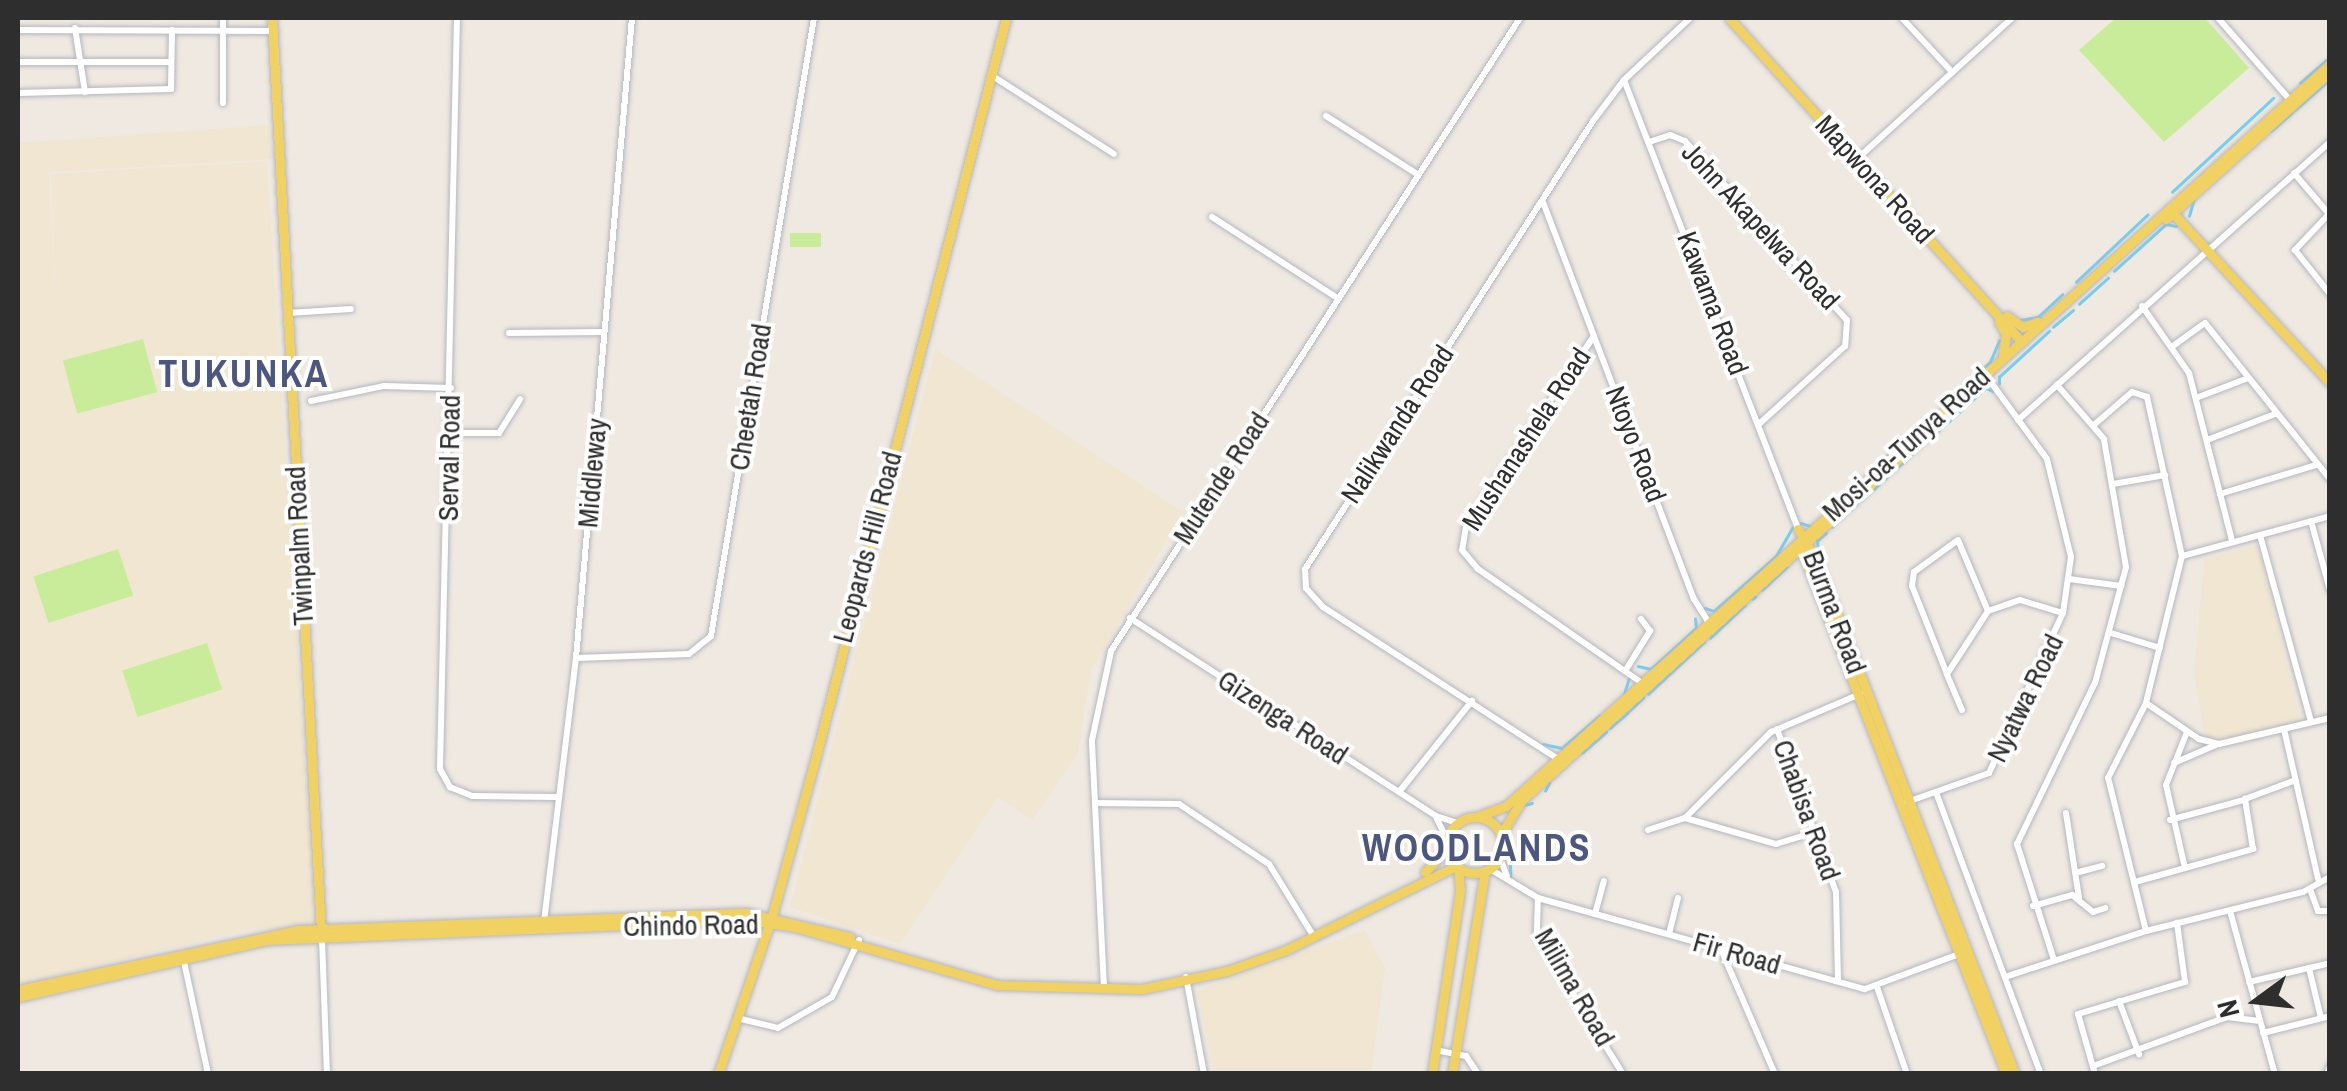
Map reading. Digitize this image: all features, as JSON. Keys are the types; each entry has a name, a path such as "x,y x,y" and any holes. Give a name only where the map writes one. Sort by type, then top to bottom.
{"main road":[{"name":"Twinpalm Road","path":"272,18 321,935"},
{"name":"Leopards Hill Road","path":"718,1074 771,920 1006,18"},
{"name":"Mapwona Road","path":"1729,18 2022,342"},
{"name":"Mosi-oa-Tunya Road","path":"1479,816 1500,810 1646,686 1802,540 2330,64"},
{"name":"Mosi-oa-Tunya Road","path":"2292,102 2330,72"},
{"name":"Mosi-oa-Tunya Road","path":"1986,376 2048,315 2173,208"},
{"path":"2173,208 2330,383"},
{"path":"1958,270 2018,326 2048,315"},
{"path":"1968,282 2006,334 2002,358"},
{"name":"Burma Road","path":"1802,540 1905,802"},
{"name":"Burma Road","path":"1802,540 2015,1074"},
{"name":"Mosi-oa-Tunya Road","path":"1502,833 1510,813 1560,761"},
{"path":"1432,1074 1457,867 1447,844 1457,822 1479,816 1502,833 1500,858 1488,870 1452,1074"},
{"name":"Chindo Road","path":"1312,935 1431,868 1447,844"},
{"path":"1457,867 1488,870"},
{"name":"Chindo Road","path":"18,993 182,954 267,940 753,917 858,942 997,985 1104,989 1186,978 1312,935 1457,867"},
{"path":"776,899 788,923 764,940 753,917 776,899"},
{"name":"Burma Road","path":"1964,953 2006,1074"}],"street":[{"path":"67,18 82,62 85,92"},
{"path":"222,18 224,103"},
{"name":"Serval Road","path":"457,18 442,776 450,787 472,796 556,797"},
{"name":"Middleway","path":"544,925 556,797 576,658 632,18"},
{"name":"Cheetah Road","path":"576,658 689,654 710,636 814,18"},
{"name":"Mutende Road","path":"1104,989 1094,714 1104,670 1130,618 1520,18"},
{"name":"Nalikwanda Road","path":"1560,761 1313,598 1305,569 1542,200 1624,80 1690,18"},
{"path":"1902,18 1952,72"},
{"path":"1856,159 2012,18"},
{"path":"2218,18 2292,102"},
{"path":"18,30 272,31"},
{"path":"18,93 171,89 172,30"},
{"path":"18,62 169,62"},
{"path":"990,75 1114,154"},
{"name":"Kawama Road","path":"1624,80 1652,142 1802,540"},
{"path":"1326,116 1417,174"},
{"name":"John Akapelwa Road","path":"1652,142 1673,135 1688,145 1846,320 1846,346 1759,424"},
{"path":"2018,420 2330,142"},
{"path":"2294,173 2329,214 2294,250 2330,294"},
{"name":"Ntoyo Road","path":"1542,200 1711,625"},
{"path":"1212,217 1338,298"},
{"path":"2142,306 2174,346 2196,398 2232,541"},
{"path":"287,313 351,309"},
{"path":"2174,346 2204,323 2330,479"},
{"path":"509,333 604,332"},
{"name":"Mushanashela Road","path":"1594,336 1466,526 1462,550 1478,570 1626,668 1646,686"},
{"name":"Nyatwa Road","path":"1905,802 1976,782 1994,765 2063,613 2070,547 2047,460 1986,376"},
{"path":"2196,398 2248,378"},
{"path":"2054,960 2033,906 2017,844 2094,683 2111,632 2126,562 2113,484 2095,424 2056,385"},
{"path":"310,401 384,386 451,388"},
{"path":"2095,424 2140,392 2165,475 2182,556 2146,703 2108,778 2146,931"},
{"path":"451,433 499,433 520,399"},
{"path":"2207,440 2276,414"},
{"path":"2220,494 2316,465"},
{"path":"2113,484 2165,475"},
{"path":"2182,556 2330,516"},
{"path":"2311,521 2330,590"},
{"path":"2260,534 2311,722"},
{"path":"1962,710 1912,586 1914,572 1958,540 1988,611"},
{"path":"2069,579 2122,586"},
{"path":"1947,674 1988,611 2025,600 2063,613"},
{"name":"Gizenga Road","path":"1130,618 1436,816 1457,822"},
{"path":"1626,668 1650,631 1641,619"},
{"path":"2111,632 2160,648"},
{"name":"Chabisa Road","path":"1838,982 1836,892 1776,728 1860,694"},
{"path":"1399,792 1472,700"},
{"path":"2146,703 2187,732 2219,744"},
{"path":"2172,764 2219,744 2330,718"},
{"path":"1648,830 1684,818 1776,728"},
{"path":"2284,729 2318,880"},
{"path":"2185,868 2170,820 2166,784 2187,732"},
{"path":"2170,820 2296,780"},
{"path":"1936,795 2041,1074"},
{"path":"2134,882 2254,848 2245,799"},
{"path":"1095,803 1179,804 1269,864 1312,935"},
{"path":"2066,813 2079,872 2079,898 2092,912 2105,908"},
{"path":"1436,816 1447,844"},
{"path":"1684,818 1776,844 1813,834"},
{"path":"1500,858 1508,877"},
{"path":"2079,872 2102,866"},
{"name":"Fir Road","path":"1488,870 1508,877 1538,898 1838,982 1877,988"},
{"path":"2005,978 2146,931 2310,889 2318,880 2330,876"},
{"path":"1596,914 1604,881"},
{"path":"2310,889 2318,911 2330,912"},
{"name":"Milima Road","path":"1538,898 1538,935 1623,1074"},
{"path":"1669,934 1678,898"},
{"path":"2033,906 2079,898"},
{"path":"2230,910 2274,1072 2262,1074"},
{"path":"2177,923 2186,982 2078,1014 2094,1070 2226,1017 2260,1021"},
{"name":"Twinpalm Road","path":"321,935 326,1074"},
{"path":"737,1018 778,1028 832,997 858,942"},
{"path":"1720,947 1775,1074"},
{"path":"1907,1074 1877,988 1964,953"},
{"path":"182,954 208,1074"},
{"path":"2249,982 2330,962"},
{"path":"2263,1033 2325,1017 2309,968"},
{"path":"1186,978 1204,1074"},
{"path":"2119,1001 2139,1054"},
{"path":"1458,1028 1478,1074"},
{"path":"1435,1050 1471,1062"},
{"path":"2326,1074 2330,1066"}],"shaded area":[{"path":"270,125 271,159 49,172 57,331 51,174 267,161 315,924 310,930 245,930 18,985 18,143"},
{"path":"935,349 1183,512 1091,670 1078,753 1032,820 998,797 900,944 790,907"},
{"path":"2258,545 2301,723 2231,742 2205,738 2194,674 2204,560"},
{"path":"1365,930 1385,968 1371,1073 1215,1073 1197,991"}],"green space":[{"path":"2116,18 2205,18 2249,68 2164,142 2079,50"},
{"path":"790,233 821,233 821,247 790,247"},
{"path":"143,339 157,392 77,414 63,360"},
{"path":"118,549 133,596 48,623 33,577"},
{"path":"207,643 222,690 137,717 122,671"}],"waterway":[{"path":"2300,83 2326,60"},
{"path":"2295,110 2330,79"},
{"path":"2172,192 2273,98"},
{"path":"2271,131 2292,113"},
{"path":"2189,216 2194,199"},
{"path":"2076,282 2147,215"},
{"path":"2114,271 2166,224 2176,226"},
{"path":"2079,304 2108,278"},
{"path":"2019,320 2038,317 2062,295"},
{"path":"2053,327 2073,310"},
{"path":"1999,384 1999,377 2049,331"},
{"path":"1942,406 1990,362 1999,341"},
{"path":"1967,405 1986,388 1993,391"},
{"path":"1898,445 1937,410"},
{"path":"1912,454 1962,410"},
{"path":"1881,461 1895,449"},
{"path":"1899,466 1909,458"},
{"path":"1867,474 1877,465"},
{"path":"1861,501 1890,474"},
{"path":"1851,510 1856,505"},
{"path":"1832,527 1847,513"},
{"path":"1801,523 1810,526"},
{"path":"1705,608 1714,611 1776,556 1792,528"},
{"path":"1818,554 1817,541 1826,533"},
{"path":"1762,590 1787,567"},
{"path":"1710,638 1745,605"},
{"path":"1638,666 1651,669 1696,628 1695,619"},
{"path":"1648,694 1704,642"},
{"path":"1624,694 1629,678"},
{"path":"1629,711 1643,698"},
{"path":"1610,728 1627,713"},
{"path":"1543,744 1562,748 1599,716"},
{"path":"1582,753 1606,732"},
{"path":"1545,791 1549,783"},
{"path":"1524,805 1532,803"},
{"path":"1507,832 1510,845"},
{"path":"1510,853 1511,876"}],"district":[{"name":"TUKUNKA","path":"244,374"},
{"name":"WOODLANDS","path":"1477,848"}]}
